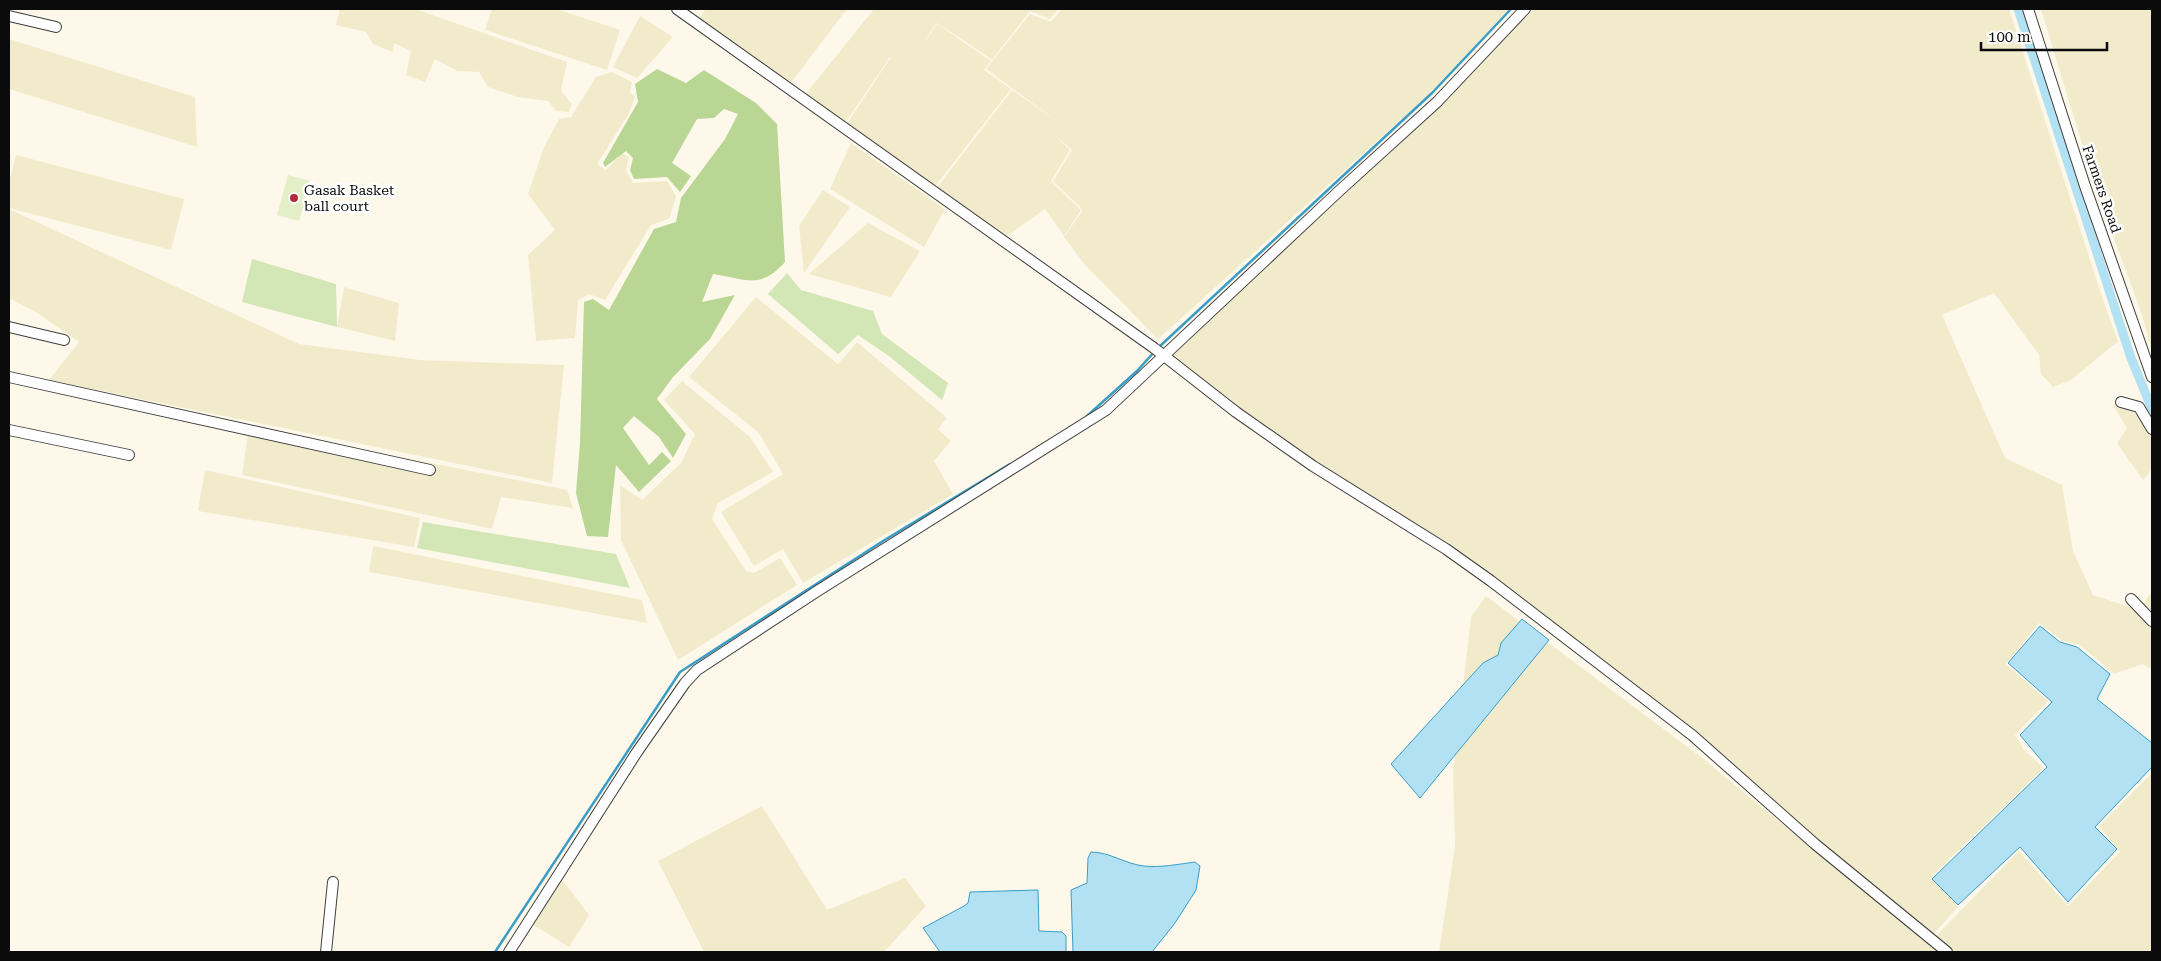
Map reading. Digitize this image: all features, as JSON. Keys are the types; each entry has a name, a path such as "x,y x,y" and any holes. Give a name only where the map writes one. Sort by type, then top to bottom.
{"street":[{"path":"677,9 1159,352 1236,412 1313,466 1446,549 1529,610 1692,735 1808,838 1947,952"},
{"path":"510,952 637,752 685,683 697,670 819,590 1106,410 1159,352 1437,102 1524,9"},
{"name":"Farmers Road","path":"2028,9 2085,186 2152,377"},
{"path":"9,16 56,27"},
{"path":"9,327 64,340"},
{"path":"9,377 430,470"},
{"path":"2121,402 2138,406 2152,429"},
{"path":"9,430 129,456"},
{"path":"2131,599 2152,621"},
{"path":"326,952 333,882"}],"shaded area":[{"path":"340,9 415,9 567,62 561,91 572,104 569,112 556,111 548,101 518,97 488,87 479,72 457,71 435,59 425,82 406,75 411,51 394,43 393,52 373,44 366,32 336,25"},
{"path":"492,9 556,9 620,30 607,70 485,30"},
{"path":"706,9 847,9 790,84 699,18"},
{"path":"874,9 1058,9 1050,19 1030,11 992,60 936,23 923,44 937,24 991,61 984,70 1011,89 933,189 846,125 891,57 845,123 805,95"},
{"path":"1062,9 1509,9 1426,97 1158,339 1085,265 1064,237 1083,210 1053,181 1072,150 1051,132 1070,150 1051,181 1081,210 1064,236 1045,209 1004,238 935,190 1012,90 1057,121 986,69 1030,14 1051,22"},
{"path":"1534,9 2009,9 2118,341 2071,380 2053,387 2041,374 2039,355 1994,293 1942,315 2005,458 2062,485 2073,551 2093,595 2139,610 2152,591 2152,670 2143,664 2114,674 2080,645 2063,641 2039,623 2006,664 2048,701 2015,735 2024,750 2044,768 1931,877 1958,907 1931,937 1596,659 1311,460 1167,355 1399,144 1484,62"},
{"path":"2041,9 2152,9 2152,352 2142,315 2095,187"},
{"path":"640,16 673,37 637,78 613,67"},
{"path":"9,39 195,97 197,147 9,89"},
{"path":"612,72 632,82 630,92 635,97 628,115 597,164 606,170 622,153 629,157 626,170 633,183 667,181 676,196 669,219 651,225 605,300 589,294 578,300 575,338 536,341 528,255 555,230 528,194 544,147 559,119 571,117 596,77"},
{"path":"851,143 945,209 924,247 830,189"},
{"path":"16,155 184,199 171,250 9,208 9,182"},
{"path":"823,190 850,207 804,273 799,226"},
{"path":"9,209 299,344 420,360 564,365 552,483 49,380 79,342 39,314 9,298"},
{"path":"868,223 920,251 891,297 809,274"},
{"path":"344,287 399,303 395,341 337,327"},
{"path":"756,297 838,364 857,342 947,418 938,429 951,441 934,461 953,494 803,583 783,549 754,566 721,512 783,474 759,433 689,377"},
{"path":"682,381 750,437 773,472 718,503 712,519 746,571 754,573 780,558 797,585 678,660 621,540 620,485 642,500 681,463 695,434 664,400"},
{"path":"2113,405 2134,407 2152,436 2152,469 2143,480 2117,443 2127,428"},
{"path":"249,427 567,490 573,508 501,497 492,529 242,475"},
{"path":"205,470 420,518 414,547 198,511"},
{"path":"373,546 642,600 647,623 369,572"},
{"path":"1486,596 1701,757 1937,952 1439,952 1455,846 1453,773 1471,617"},
{"path":"2152,773 2152,952 1949,952 1934,938 2019,851 2068,906 2120,852 2099,826"},
{"path":"762,806 827,910 905,878 926,906 884,952 704,952 658,861"},
{"path":"561,878 589,915 569,947 532,924"}],"green space":[{"path":"657,69 686,83 704,70 756,103 777,124 785,262 776,271 760,279 744,280 713,274 702,302 735,295 710,339 673,377 657,399 686,434 673,458 659,437 634,416 623,428 649,465 662,452 671,461 639,492 616,465 608,537 587,536 576,493 580,443 584,302 593,299 609,310 654,229 676,222 681,198 725,139 738,114 724,109 714,118 697,119 672,163 691,176 680,192 667,177 634,179 630,170 633,158 626,151 605,167 603,163 638,102 635,84"},
{"name":"Gasak Basket ball court","path":"288,175 310,181 299,221 277,215"},
{"path":"252,259 336,284 337,327 242,302"},
{"path":"787,273 801,290 873,311 882,334 948,383 942,400 889,356 858,335 838,354 768,294"},
{"path":"423,522 616,554 630,588 417,548"}],"water":[{"path":"1522,619 1549,640 1420,798 1391,764 1483,663 1498,655 1501,643"},
{"path":"2040,626 2060,642 2077,647 2110,674 2097,699 2152,743 2152,767 2095,827 2117,849 2068,902 2020,847 1958,905 1932,879 2047,767 2020,735 2052,702 2008,663"},
{"path":"1091,852 1105,854 1144,866 1195,862 1200,866 1196,890 1175,923 1152,952 1073,952 1071,890 1087,883 1088,858"},
{"path":"1038,890 1039,931 1062,932 1066,936 1066,952 940,952 923,928 968,903 970,892"}],"waterway":[{"path":"1159,347 1432,93 1511,9"},
{"path":"2018,9 2131,358 2152,409"},
{"path":"1087,416 1137,371 1155,351"},
{"path":"495,952 680,672 883,541 1010,464"}],"place":[{"name":"Gasak Basket ball court","path":"294,198"}]}
